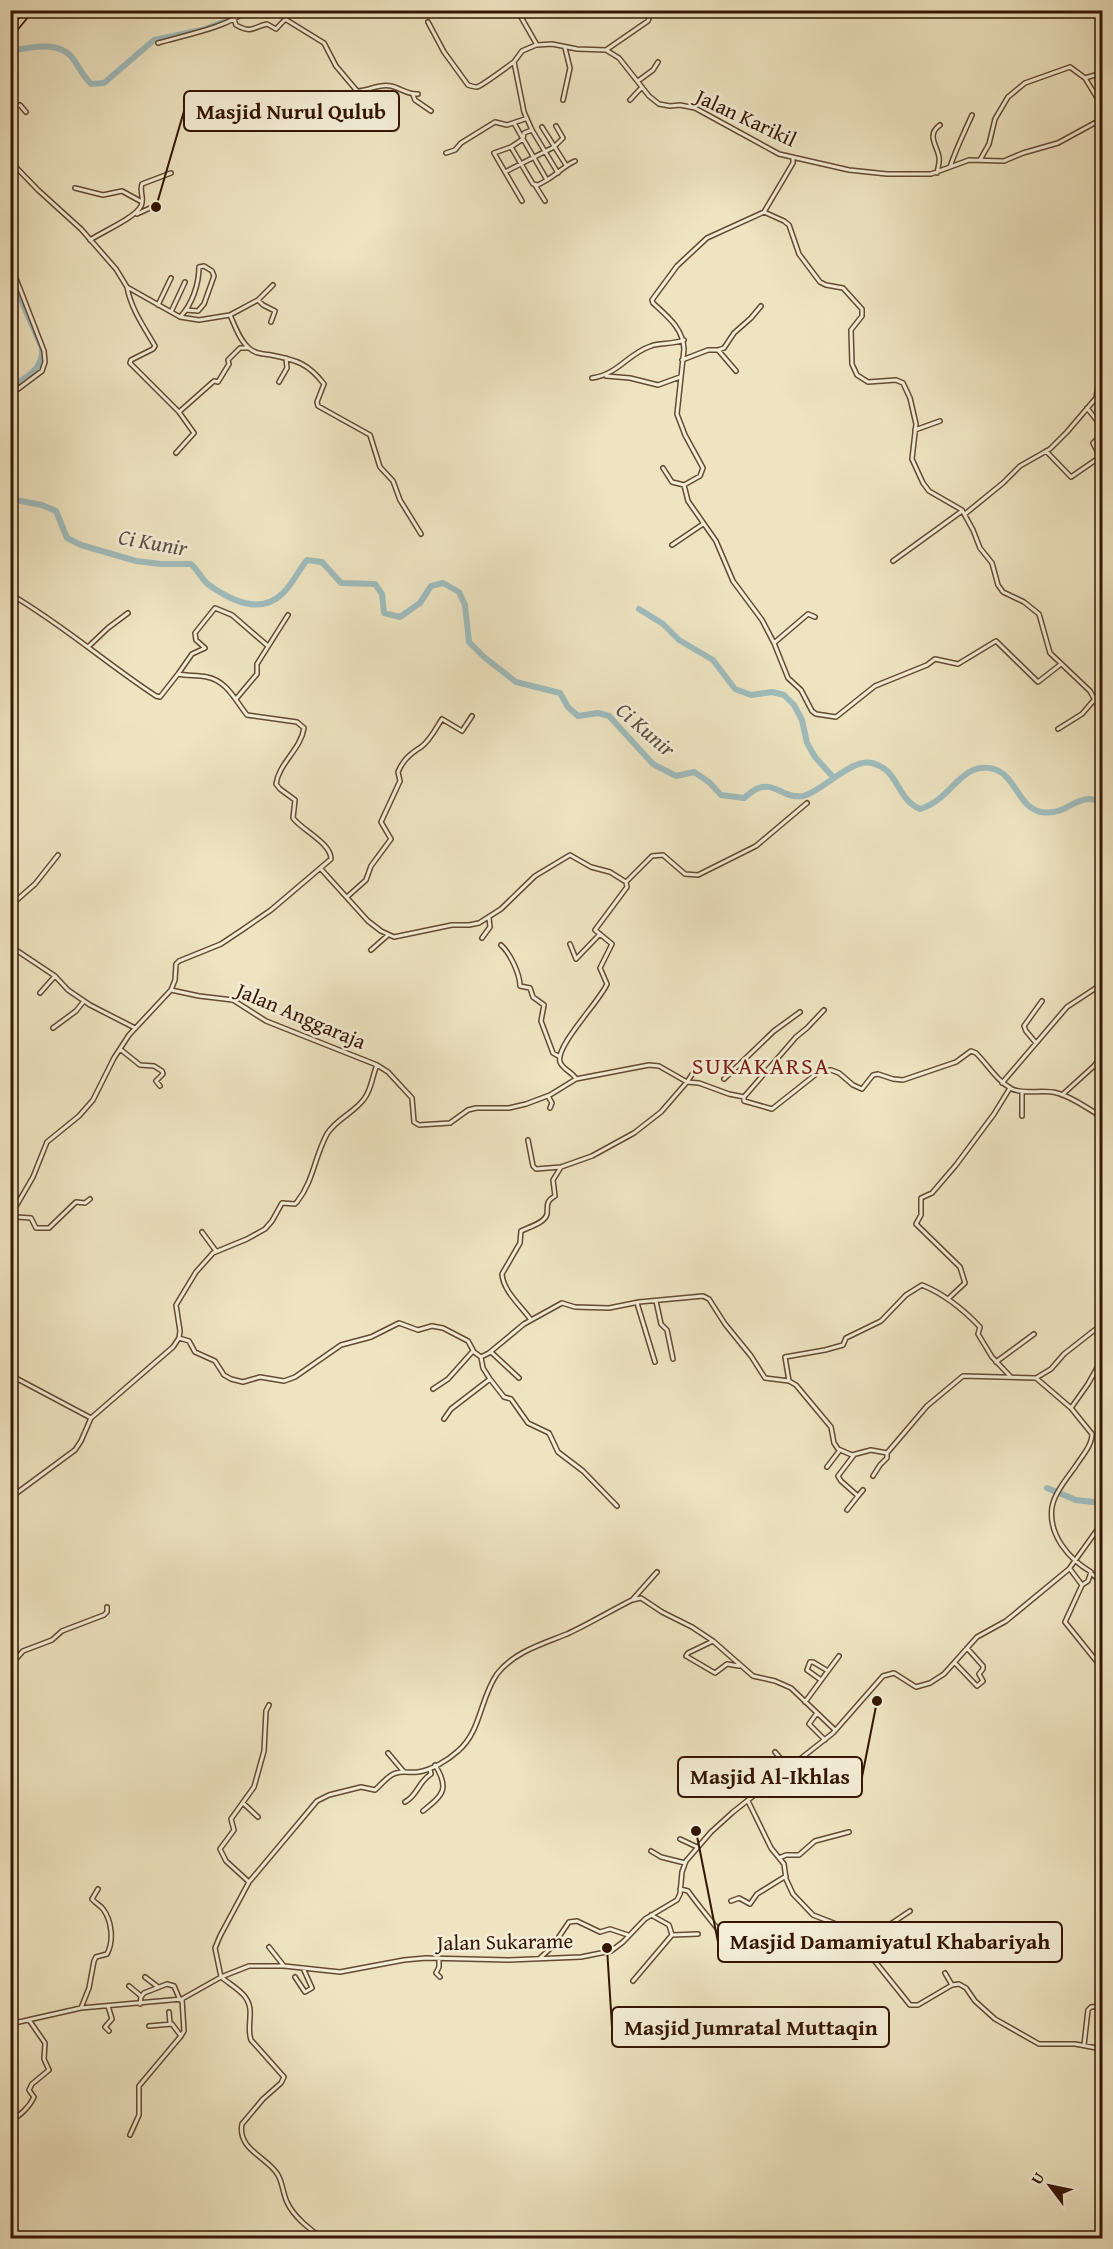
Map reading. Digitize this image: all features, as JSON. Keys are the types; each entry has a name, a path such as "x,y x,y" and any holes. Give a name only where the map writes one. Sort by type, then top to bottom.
{"main road":[{"path":"10,34 30,11"}],"street":[{"path":"159,43 234,19 248,10"},
{"path":"234,19 237,26 252,30 266,24 276,29 294,10"},
{"path":"517,10 537,45"},
{"path":"428,22 444,52 468,85 476,87 484,84 514,62 522,51 537,45 606,50 648,21 650,15 647,10"},
{"path":"285,18 324,43 336,66 357,91 383,85 402,89 413,95 415,100 431,111"},
{"path":"563,100 570,68 565,48"},
{"name":"Jalan Karikil","path":"606,50 619,58 642,88 658,104 695,108 779,154 849,170 886,174 937,173 969,160 1000,162 1058,143 1102,119"},
{"path":"514,62 525,119 558,173"},
{"path":"638,81 653,70 658,62"},
{"path":"980,160 989,144 995,119 1008,98 1023,85 1067,67 1085,78 1102,106"},
{"path":"1085,78 1102,74"},
{"path":"630,100 642,88"},
{"path":"413,95 418,94"},
{"path":"10,107 20,105 26,112"},
{"path":"950,167 956,148 963,138 972,115"},
{"path":"10,117 15,122"},
{"path":"446,153 455,150 460,143 495,122 507,125 525,119"},
{"path":"514,123 547,180"},
{"path":"937,173 939,158 932,137 935,129 940,125"},
{"path":"505,172 554,147 563,138 556,126"},
{"path":"542,127 566,165"},
{"path":"522,201 494,153 511,147 523,139 524,133 532,130"},
{"path":"511,147 545,201"},
{"path":"663,468 672,482 684,485 700,476 704,468 677,414 684,340 675,324 652,303 652,300 677,266 707,238 764,212 793,163 793,157"},
{"path":"10,161 81,229 116,268 127,287 130,301 138,313 141,325 155,345 153,349 131,360 130,363 179,412 195,434 176,453"},
{"path":"535,185 547,180 574,161"},
{"path":"135,214 142,202 141,185 171,172"},
{"path":"75,188 103,195 122,191 142,202"},
{"path":"90,240 150,207"},
{"path":"764,212 789,225 799,254 820,282 843,288 862,309 862,316 851,330 853,368 857,375 868,382 901,382 910,398 915,430 912,459 923,483 938,497 964,512 980,548 992,563 998,585 1004,592 1024,602 1039,614 1048,650 1084,686 1102,713"},
{"path":"10,256 15,286 44,351 45,363 42,371 10,395"},
{"path":"180,317 186,310 199,279 199,267 204,266 214,276 204,304 198,311 186,310"},
{"path":"158,305 171,278"},
{"path":"171,312 185,282"},
{"path":"127,287 180,317 199,320 230,315 258,300 273,285"},
{"path":"258,300 275,310 271,322"},
{"path":"682,360 708,350 725,347 734,333 761,306"},
{"path":"230,315 242,341 248,348 260,354 300,362 323,382 324,387 317,402 318,406 370,435 380,467 393,481 400,500 421,534"},
{"path":"592,378 616,370 633,355 652,345 673,344 684,340"},
{"path":"179,412 214,381 218,382 230,364 228,360 240,348 248,348"},
{"path":"718,350 736,371"},
{"path":"279,382 287,368 286,358"},
{"path":"893,561 989,495 1020,466 1046,451 1067,432 1098,395 1102,370"},
{"path":"600,376 630,378 657,385 680,377"},
{"path":"1087,408 1102,427"},
{"path":"915,430 940,421"},
{"path":"1046,451 1071,477 1100,456 1093,443 1102,434"},
{"path":"684,485 688,501 716,541 733,580 762,620 787,675 802,693 812,711 834,718 853,706 877,684 936,659 958,664 996,641 1038,682 1061,664"},
{"path":"672,545 703,524"},
{"path":"10,594 158,697 170,687 191,655 204,648 197,641 195,633 215,608 234,617 268,646"},
{"path":"88,647 128,613"},
{"path":"774,643 808,614 815,617"},
{"path":"236,699 257,674 257,664 288,615"},
{"path":"88,1201 77,1201 49,1228 36,1228 31,1218 13,1212 33,1177 47,1142 79,1116 93,1100 120,1049 135,1028 172,989 175,980 174,970 180,961 221,944 271,910 330,862 331,854 322,842 300,827 293,818 295,800 276,784 302,738 304,728 300,723 247,715 227,688 216,680 178,674"},
{"path":"1058,729 1082,714 1094,700"},
{"path":"347,897 365,881 371,865 391,840 381,822 400,781 398,772 404,760 422,746 442,719 462,732 472,716"},
{"path":"744,1097 687,1082 659,1066 649,1065 576,1079 574,1074 561,1064 560,1057 567,1042 607,984 600,968 612,944 596,932 596,927 627,887 626,882 656,854 663,855 685,874 698,875 756,846 807,803"},
{"path":"10,906 35,884 58,855"},
{"path":"321,868 368,921 394,937 452,925 469,925 489,918 535,876 559,864 568,856 574,856 591,867 610,872 626,882"},
{"path":"482,938 490,927 489,918"},
{"path":"570,944 576,959 600,934"},
{"path":"371,950 388,935"},
{"path":"501,945 510,954 513,966 520,977 520,986 529,987 533,997 544,1005 541,1021 553,1053 560,1057"},
{"path":"10,946 55,976 68,990 84,1001 135,1028"},
{"path":"10,962 15,949"},
{"path":"40,993 55,976"},
{"path":"1002,1083 1067,1007 1102,984"},
{"name":"Jalan Anggaraja","path":"172,989 199,996 233,1000 266,1021 377,1065 388,1072 412,1098 414,1122 419,1125 450,1123 468,1110 509,1108 548,1096 576,1079"},
{"path":"53,1028 76,1011 84,1001"},
{"path":"1036,1042 1024,1026 1042,1002"},
{"path":"744,1097 796,1037 824,1010"},
{"path":"724,1080 774,1031 800,1012"},
{"path":"120,1049 140,1065 154,1066 161,1070 163,1074 156,1081 160,1086"},
{"path":"744,1097 744,1101 772,1109 820,1071 831,1070 839,1073 861,1089 873,1075 878,1074 903,1080 956,1062 970,1051 981,1058 1002,1083 1010,1088 1022,1092 1037,1090 1062,1095 1102,1117"},
{"path":"1062,1095 1093,1067 1102,1055"},
{"path":"10,1498 75,1450 91,1418 120,1395 135,1378 161,1359 179,1338 176,1304 196,1272 216,1251 247,1239 265,1228 272,1221 282,1203 295,1204 297,1202 312,1179 318,1155 329,1132 364,1100 377,1065"},
{"path":"528,1140 535,1169 548,1170 561,1167 599,1154 634,1133 661,1112 687,1082 697,1066"},
{"path":"717,1089 720,1084"},
{"path":"949,1298 965,1283 963,1274 960,1267 916,1223 921,1214 921,1199 932,1193 959,1161 1010,1088"},
{"path":"1022,1092 1022,1116"},
{"path":"548,1096 552,1103 549,1108"},
{"path":"531,1320 512,1296 502,1279 502,1274 520,1243 521,1231 541,1221 546,1215 548,1202 555,1196 553,1180 561,1167"},
{"path":"202,1232 216,1251"},
{"path":"789,1381 785,1357 843,1345 846,1338 880,1321 918,1285 923,1285 949,1298 980,1327 978,1334 996,1362 1012,1378"},
{"path":"481,1357 524,1324 561,1303 589,1309 609,1308 637,1302 699,1295 710,1299 725,1324 751,1356 765,1378 789,1381 796,1385 831,1427 834,1443 840,1450 854,1455"},
{"path":"656,1301 661,1324 667,1330 673,1359"},
{"path":"637,1302 655,1362"},
{"path":"179,1338 189,1341 199,1355 215,1361 225,1376 240,1382 258,1377 288,1381 341,1345 371,1337 399,1323 418,1330 432,1326 443,1328 468,1341 473,1351 481,1357 482,1367 504,1397 511,1399 528,1423 550,1434 558,1452 583,1471 617,1506"},
{"path":"1102,1323 1102,1329"},
{"path":"873,1476 879,1465 887,1458 887,1453 927,1406 960,1377 967,1375 1036,1378 1052,1368 1064,1354 1102,1323"},
{"path":"996,1362 1034,1334"},
{"path":"433,1389 449,1377 473,1351"},
{"path":"490,1352 519,1378"},
{"path":"1071,1408 1102,1359"},
{"path":"10,1375 91,1418"},
{"path":"1036,1378 1071,1408 1090,1430 1092,1438 1057,1495 1052,1509 1052,1524 1057,1539 1064,1549 1102,1583"},
{"path":"444,1419 451,1409 490,1379"},
{"path":"827,1467 840,1450"},
{"path":"858,1496 838,1477 839,1473 854,1455 871,1450 887,1453"},
{"path":"847,1510 863,1490"},
{"path":"720,1932 688,1891 680,1889 685,1863 696,1847 733,1812 825,1740 883,1676 894,1673 912,1686 920,1687 945,1674 977,1636 1006,1621 1069,1569 1102,1523"},
{"path":"1069,1569 1082,1585"},
{"path":"632,1600 657,1572"},
{"path":"1092,1575 1082,1585 1065,1622 1102,1668"},
{"path":"323,2238 287,2205 278,2174 249,2148 243,2138 241,2128 245,2120 263,2098 284,2079 251,2040 248,1999 221,1977 216,1945 249,1882 317,1801 329,1795 361,1787 375,1790 393,1774 421,1772 435,1766 466,1743 492,1682 513,1659 531,1648 568,1633 632,1600 644,1598 662,1612 713,1641 741,1666 759,1678 782,1684 835,1730"},
{"path":"10,1666 23,1651 52,1640 62,1631 104,1615 107,1607"},
{"path":"713,1641 686,1656 715,1673 727,1664 741,1666"},
{"path":"954,1663 977,1686 983,1680 979,1674 983,1666 967,1648"},
{"path":"805,1702 839,1656"},
{"path":"821,1680 807,1670 810,1662 828,1671"},
{"path":"249,1882 226,1862 220,1849 233,1833 231,1819 245,1804 254,1787 264,1751 266,1711 269,1705"},
{"path":"817,1713 809,1724 825,1740"},
{"path":"775,1752 790,1769"},
{"path":"388,1753 404,1773"},
{"path":"423,1811 440,1797 443,1791 443,1778 435,1766"},
{"path":"405,1802 413,1797 422,1780 431,1774 429,1768"},
{"path":"748,1801 771,1848 786,1868 786,1876 793,1894 813,1915 849,1929 910,2005 918,2005 952,1985 959,1984 966,1988 975,2001 995,2019 1039,2044 1084,2045 1102,2049"},
{"path":"245,1804 258,1817"},
{"path":"779,1858 802,1854 815,1841 849,1832"},
{"path":"681,1839 696,1847"},
{"path":"651,1851 661,1857 685,1863"},
{"path":"731,1901 738,1898 750,1904 756,1894 786,1876"},
{"path":"81,2008 88,1992 93,1961 96,1957 107,1954 111,1942 109,1925 104,1912 92,1899 98,1889"},
{"name":"Jalan Sukarame","path":"10,2024 81,2008 181,1999 249,1965 340,1972 404,1960 535,1959 581,1957 607,1952 614,1949 651,1915 673,1903 680,1889"},
{"path":"861,1944 910,1911"},
{"path":"651,1915 669,1925 672,1935"},
{"path":"535,1959 540,1958 552,1947 569,1923 577,1921 600,1932 610,1929 629,1936"},
{"path":"633,1981 672,1935 698,1934"},
{"path":"269,1947 284,1966"},
{"path":"439,1958 436,1973 440,1977"},
{"path":"295,1977 305,1992 312,1988 303,1968"},
{"path":"945,1972 952,1985"},
{"path":"145,1977 159,1988"},
{"path":"129,2135 139,2115 139,2086 184,2031 181,1999 176,1988 171,1984 141,1996"},
{"path":"129,1986 141,1996"},
{"path":"140,2004 141,1996"},
{"path":"108,2006 112,2019 105,2027 109,2031"},
{"path":"1084,2045 1088,2009 1102,2006"},
{"path":"169,2012 170,2023"},
{"path":"10,2122 25,2111 33,2100 34,2097 29,2090 32,2084 50,2070 44,2059 45,2043 29,2019"},
{"path":"149,2026 170,2023 175,2026 181,2036"}],"waterway":[{"path":"10,51 45,46 54,47 68,54 91,84 104,83 154,40 202,30 229,20"},
{"path":"10,274 42,348 42,356 37,367 10,389"},
{"name":"Ci Kunir","path":"10,499 42,505 56,511 67,538 81,545 136,561 191,564 209,585 226,596 245,603 264,604 282,594 307,560 322,562 341,583 375,584 382,594 384,613 400,617 420,603 431,586 443,583 459,592 465,605 469,642 516,682 560,693 568,707 578,716 598,713 609,716 653,764 676,776 694,772 709,782 721,795 744,798 755,790 770,787 790,795 803,796 855,765 872,763 888,772 906,798 920,809 940,798 967,773 984,768 994,769 1001,773 1027,804 1041,812 1056,812 1083,800 1091,799 1102,802"},
{"path":"639,609 663,624 679,640 713,660 735,689 751,695 772,692 784,695 794,705 802,720 807,743 815,757 833,777"},
{"path":"1047,1488 1076,1500 1102,1503"}],"place":[{"name":"Masjid Nurul Qulub","path":"156,207"},
{"name":"Masjid Al-Ikhlas","path":"877,1701"},
{"name":"Masjid Damamiyatul Khabariyah","path":"696,1831"},
{"name":"Masjid Jumratal Muttaqin","path":"607,1948"}],"district":[{"name":"SUKAKARSA","path":"761,1066"}]}
